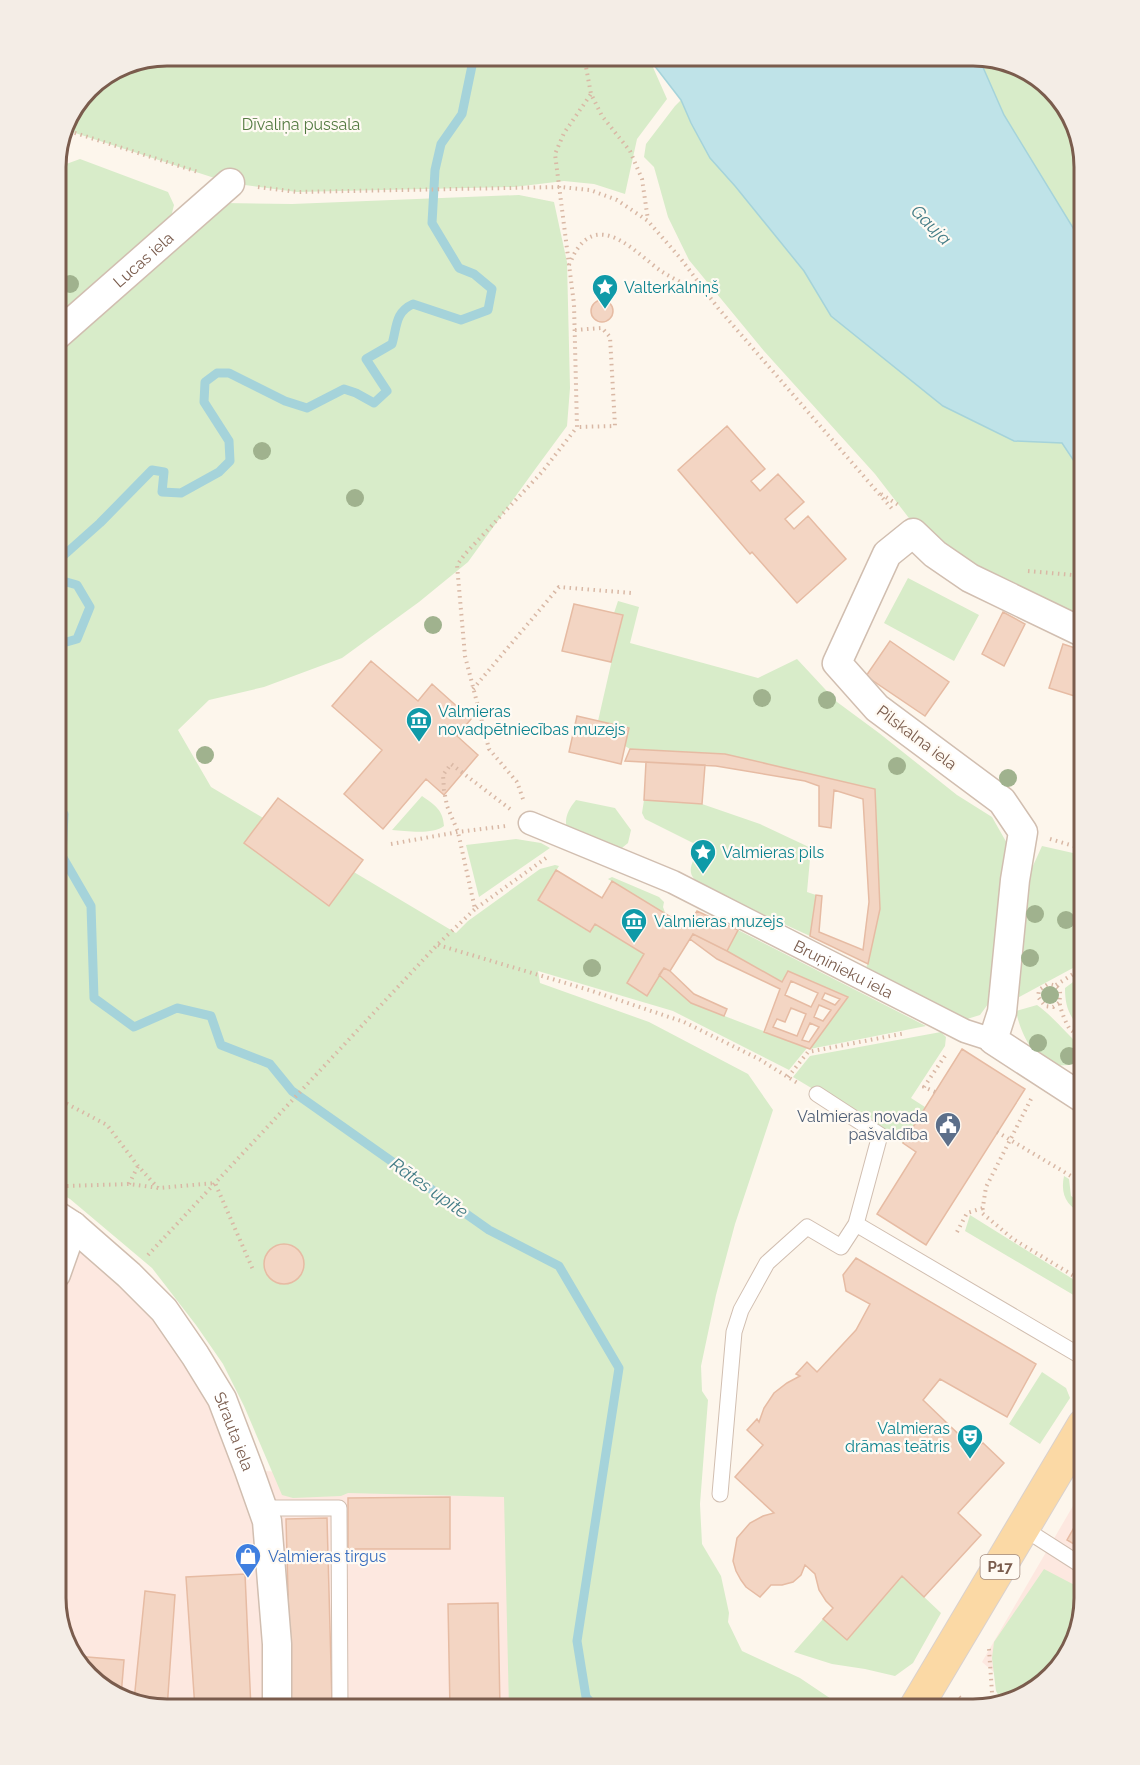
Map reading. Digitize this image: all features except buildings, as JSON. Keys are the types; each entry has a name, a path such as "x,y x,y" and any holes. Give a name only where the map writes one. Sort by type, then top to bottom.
{"main road":[{"name":"P17","path":"922,1699 1074,1442"}],"street":[{"name":"Lucas iela","path":"66,327 230,183"},
{"path":"913,533 935,554 970,578 1074,628"},
{"name":"Pilskalna iela","path":"913,533 887,554 837,663 876,708 1002,801 1023,832 1015,880 1002,1012 993,1040"},
{"name":"Bruņinieku iela","path":"530,823 673,882 957,1027 993,1040 1074,1092"},
{"name":"Strauta iela","path":"66,1222 129,1275 164,1310 222,1399 263,1517 277,1644 277,1699"}],"lane":[{"path":"720,1494 734,1332 741,1310 767,1263 807,1227 841,1247 856,1224 880,1135 816,1094"},
{"path":"856,1224 1074,1352"},
{"path":"263,1517 339,1508 340,1699"},
{"path":"1023,1528 1074,1561"}],"path":[{"path":"586,66 591,94 602,116 630,150 642,179 648,221"},
{"path":"530,823 517,782 489,749 465,656 457,565 542,472 577,428 574,304 555,154 564,133 591,94"},
{"path":"73,131 230,183 297,192 560,187 590,190 617,200 648,221 681,259 709,297 913,533"},
{"path":"569,265 579,247 594,235 608,235 630,245 661,271 709,297"},
{"path":"602,328 603,322"},
{"path":"574,330 602,328"},
{"path":"577,428 615,426 610,337 602,328"},
{"path":"473,689 559,586 631,593"},
{"path":"475,909 458,832 447,806 443,775 451,764 530,823"},
{"path":"391,844 458,832 530,823"},
{"path":"129,1275 437,945 475,909 572,840"},
{"path":"437,945 589,990 684,1022 759,1059 795,1081"},
{"path":"1056,985 1061,995 1059,1002 1053,1007 1042,1004 1038,997 1042,987 1048,984 1056,985 1074,973"},
{"path":"1059,1002 1069,1027 1074,1031"},
{"path":"788,1077 808,1052 957,1027"},
{"path":"935,1092 924,1087 957,1027"},
{"path":"1045,1073 986,1187 982,1213 1013,1239 1074,1276"},
{"path":"66,1103 108,1125 138,1166 159,1188"},
{"path":"997,1132 1074,1178"},
{"path":"129,1184 138,1166"},
{"path":"66,1186 129,1184 159,1188 215,1184"},
{"path":"215,1184 254,1272"},
{"path":"957,1232 967,1213 983,1208"},
{"path":"989,1645 993,1697"}],"shaded area":[{"path":"73,1226 129,1274 249,1470 536,1489 537,1699 160,1699 122,1689 100,1674 76,1643 67,1611 66,1246"},
{"path":"1074,1504 1074,1598 1071,1624 1064,1643 1040,1674 1015,1690 982,1662"}],"green space":[{"name":"Dīvaliņa pussala","path":"167,66 652,66 667,99 637,139 625,194 594,184 564,181 514,187 297,192 230,183 72,132 83,111 111,83 147,68"},
{"path":"983,66 1006,71 1029,83 1049,100 1064,122 1073,154 1074,229 1004,115"},
{"path":"681,100 710,158 804,271 831,316 943,406 1014,441 1062,442 1074,461 1074,613 991,575 912,522 875,474 764,351 689,260 668,217 654,167 644,157 646,144"},
{"path":"80,159 168,192 174,205 171,217 84,298 66,307 66,164"},
{"path":"519,195 554,202 567,262 570,388 567,426 468,562 419,602 342,658 264,687 209,700 178,730 211,787 456,933 468,921 540,869 559,866 538,900 589,932 595,924 644,954 627,983 647,996 659,975 691,1003 807,1048 789,1070 673,1011 538,971 540,983 649,1022 748,1074 773,1110 735,1224 716,1295 701,1366 702,1391 708,1400 700,1504 702,1544 721,1576 729,1613 728,1622 742,1651 800,1678 831,1699 509,1699 504,1497 348,1493 341,1496 293,1498 282,1495 244,1406 223,1364 196,1325 152,1268 66,1197 66,342 224,203 292,204"},
{"path":"908,578 979,615 954,661 884,623"},
{"path":"618,601 639,607 630,643 758,678 797,659 837,702 957,795 992,817 1008,845 991,1000 980,1015 967,1019 866,969 880,909 875,789 725,754 630,749 625,746 629,728 598,721 622,616 614,613"},
{"path":"422,796 437,808 444,826 433,831 392,830"},
{"path":"576,800 615,808 631,830 628,843 617,852 568,832 567,815"},
{"path":"644,800 702,804 760,824 811,848 807,892 816,895 810,936 698,883 691,874 691,870 699,846 645,819 642,813"},
{"path":"516,839 541,843 550,848 479,897 466,845"},
{"path":"1042,846 1074,854 1074,967 1010,1002 1012,972 1032,868"},
{"path":"612,877 659,897 664,902 666,915 608,879"},
{"path":"738,930 926,1026 810,1049 848,997 788,971 782,982 727,951"},
{"path":"1074,981 1074,1020 1069,1012 1065,988"},
{"path":"1037,1005 1049,1015 1074,1040 1074,1062 1069,1065 1056,1065 1039,1057 1024,1035 1016,1011"},
{"path":"941,1032 946,1037 945,1046 911,1098 925,1107 903,1143 793,1077 810,1056"},
{"path":"1064,1176 1069,1179 1074,1209 1066,1200"},
{"path":"970,1215 1074,1280 1074,1295 965,1231"},
{"path":"1042,1372 1066,1388 1070,1398 1040,1444 1009,1424"},
{"path":"1044,1569 1074,1585 1071,1624 1057,1654 1040,1674 1029,1682 999,1696 996,1691 992,1658 994,1642"},
{"path":"902,1576 941,1613 913,1663 895,1676 832,1664 794,1652 823,1619 847,1639"}],"water":[{"name":"Gauja","path":"655,66 983,66 1004,115 1074,229 1074,461 1062,443 1014,441 943,406 831,316 804,271 710,158 681,100"}],"waterway":[{"name":"Rātes upīte","path":"66,553 100,523 152,470 164,472 162,492 181,493 219,472 230,461 229,441 204,402 205,382 217,373 229,373 285,401 307,408 344,389 374,403 387,391 366,359 392,344 400,316 407,307 413,304 461,320 488,310 492,289 474,274 459,268 432,223 435,170 441,144 462,114 472,66"},
{"name":"Rātes upīte","path":"66,582 77,585 90,607 77,639 66,642"},
{"name":"Rātes upīte","path":"66,863 91,906 94,998 134,1027 177,1008 211,1016 221,1045 270,1064 292,1091 489,1230 559,1266 619,1368 577,1641 588,1699"}],"place":[{"name":"Valterkalniņš","path":"605,310"},
{"name":"Valmieras novadpētniecības muzejs","path":"419,743"},
{"name":"Valmieras pils","path":"703,875"},
{"name":"Valmieras muzejs","path":"634,944"},
{"name":"Valmieras novada pašvaldība","path":"948,1148"},
{"name":"Valmieras drāmas teātris","path":"970,1460"},
{"name":"Valmieras tirgus","path":"248,1579"}]}
